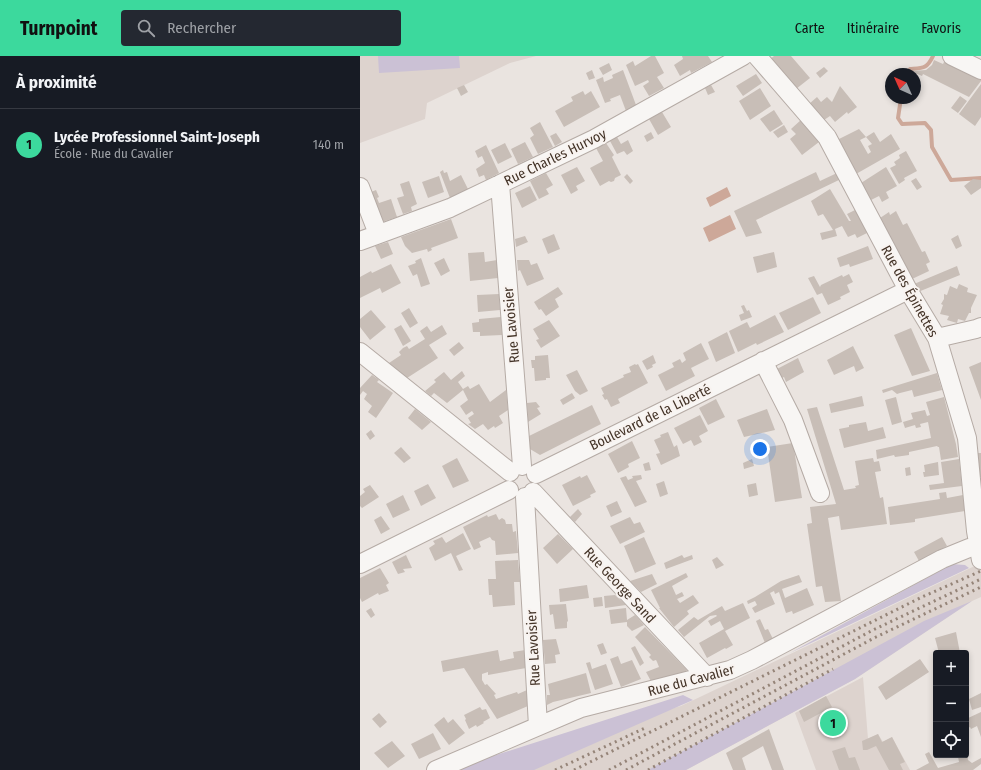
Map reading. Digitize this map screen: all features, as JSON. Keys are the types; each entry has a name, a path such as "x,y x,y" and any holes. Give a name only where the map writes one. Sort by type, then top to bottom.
{"street":[{"name":"Rue Charles Hurvoy","path":"360,241 450,208 594,139 743,56"},
{"name":"Rue des Épinettes","path":"757,56 827,137 908,290 937,338 967,438 980,553"},
{"path":"952,56 981,70"},
{"name":"Rue Lavoisier","path":"500,184 523,470"},
{"path":"360,187 378,234"},
{"name":"Boulevard de la Liberté","path":"523,470 764,361 908,290"},
{"path":"937,338 981,327"},
{"path":"360,352 523,470 538,483 522,493 360,564"},
{"path":"764,361 793,420 820,493"},
{"path":"522,493 507,481 523,470"},
{"name":"Rue Lavoisier","path":"522,493 538,726"},
{"name":"Rue George Sand","path":"522,493 707,677"},
{"name":"Rue du Cavalier","path":"436,770 581,708 707,677 740,666 942,559 969,548 980,553"}],"shaded area":[{"path":"360,56 536,56 510,63 427,103 425,119 360,143"},
{"path":"378,56 459,56 460,68 379,73"},
{"path":"727,187 731,196 710,207 706,198"},
{"path":"730,215 736,229 709,242 703,228"},
{"path":"981,563 981,597 972,601 855,679 686,770 457,770 681,706"},
{"path":"952,564 965,565 969,568 790,653"},
{"path":"972,601 855,679 686,770 648,770 924,621"},
{"path":"863,677 868,739 878,734 883,742 892,737 910,770 816,770 795,713"},
{"path":"683,695 693,700 534,770 457,770 471,763"}],"building":[{"path":"651,56 655,56 664,73 657,77 664,88 649,96 643,86 649,82 648,80 635,86 626,65 633,61 635,66"},
{"path":"682,56 708,56 712,62 691,73 690,70 680,76 674,65 683,59"},
{"path":"774,56 791,56 810,78 796,89 769,60"},
{"path":"934,60 943,64 944,62 981,81 969,97 923,74 921,76 921,70 926,70 932,65"},
{"path":"609,63 612,70 603,75 599,68"},
{"path":"824,67 828,71 820,78 816,73"},
{"path":"592,70 595,78 589,80 586,73"},
{"path":"623,70 636,105 626,111 620,95 605,103 596,80 603,77 604,82 613,78 612,75"},
{"path":"756,74 762,83 743,96 736,86"},
{"path":"981,84 981,117 975,126 959,114"},
{"path":"464,85 468,92 461,96 457,88"},
{"path":"711,85 715,92 708,95 705,88"},
{"path":"840,86 857,107 848,114 847,112 835,122 830,116 824,120 809,104 817,97 821,102 827,97 832,102"},
{"path":"760,88 771,106 750,120 739,101"},
{"path":"583,91 585,95 591,91 600,107 564,127 555,111 573,101 571,97"},
{"path":"960,96 967,101 958,113 951,108"},
{"path":"774,110 783,124 770,132 760,119"},
{"path":"662,112 671,127 658,135 649,119"},
{"path":"802,119 819,142 802,155 790,139 796,134 791,129"},
{"path":"540,122 553,147 538,154 530,138 534,135 530,128"},
{"path":"784,125 788,132 778,138 773,132"},
{"path":"859,129 866,137 874,132 880,142 891,134 900,149 856,174 837,140","holes":["866,137 872,144 868,146 871,152 868,154 860,140"]},
{"path":"651,132 654,138 647,142 644,136"},
{"path":"556,133 562,142 555,146 550,136"},
{"path":"617,137 621,144 628,140 633,151 627,155 624,151 617,154 610,141"},
{"path":"525,142 533,157 518,164 511,149"},
{"path":"505,143 512,157 498,164 491,150"},
{"path":"606,143 614,155 612,157 621,175 615,178 614,181 609,181 600,186 590,168 603,161 596,148"},
{"path":"486,145 499,173 486,180 484,175 479,177 476,169 485,163 482,156 478,158 475,151"},
{"path":"906,151 917,171 904,178 905,180 899,184 890,168 896,165 894,162 900,158 899,155"},
{"path":"577,167 585,181 576,186 578,190 571,194 561,175"},
{"path":"886,167 897,186 886,192 889,198 882,202 879,196 871,200 861,183"},
{"path":"443,170 444,173 447,172 450,181 461,175 468,189 450,198 440,172"},
{"path":"816,172 820,181 837,173 841,179 756,220 762,233 746,237 734,211"},
{"path":"546,173 553,185 546,189 549,194 539,199 530,181"},
{"path":"627,174 633,181 630,184 624,177"},
{"path":"439,176 444,192 428,198 422,182"},
{"path":"916,178 922,187 917,190 911,181"},
{"path":"973,179 981,180 981,188 971,195 964,186"},
{"path":"409,181 417,204 411,207 412,211 403,214 397,198 404,196 400,184"},
{"path":"530,186 537,200 522,208 515,193"},
{"path":"830,189 849,221 851,221 847,214 857,209 867,228 865,229 867,233 857,238 855,234 848,237 842,226 835,229 837,236 822,240 820,233 833,230 823,214 818,216 811,201"},
{"path":"376,190 379,197 377,198 379,203 391,199 397,217 382,222 371,192"},
{"path":"896,211 903,225 907,223 922,252 925,251 930,262 926,264 929,271 912,279 880,218 889,212 890,215"},
{"path":"451,219 458,238 431,248 432,250 428,252 427,249 412,253 405,246 401,237"},
{"path":"554,234 560,249 548,254 542,239"},
{"path":"958,235 962,246 956,249 951,239"},
{"path":"525,236 528,242 516,247 515,239"},
{"path":"388,242 393,254 381,259 375,246"},
{"path":"868,246 873,259 850,267 849,264 840,267 837,258"},
{"path":"484,252 485,262 497,260 498,278 470,281 468,253"},
{"path":"774,252 777,267 757,273 753,257"},
{"path":"421,258 430,284 421,287 417,274 413,276 408,266 416,263 415,261"},
{"path":"444,258 450,271 441,276 434,263"},
{"path":"517,260 529,260 531,265 537,263 544,279 527,286 520,270 518,271"},
{"path":"391,264 401,283 382,293 380,288 360,298 360,277 371,271 372,273"},
{"path":"957,266 960,275 918,292 914,284"},
{"path":"849,274 853,282 847,285 850,292 840,297 841,299 828,305 822,293 817,295 808,278 814,276 820,287 821,285 842,275 843,277"},
{"path":"959,284 968,288 967,292 977,295 971,308 971,313 969,313 965,321 958,319 957,323 947,320 949,316 940,314 944,294 947,295 950,286 957,289"},
{"path":"558,287 563,294 555,299 559,307 546,316 541,309 539,310 534,302"},
{"path":"499,294 500,310 478,312 477,295"},
{"path":"813,297 821,313 788,330 779,313"},
{"path":"744,305 747,311 749,310 752,317 741,321 739,315 744,313 741,306"},
{"path":"409,308 418,323 410,328 401,313"},
{"path":"371,310 386,327 370,340 360,327 360,319"},
{"path":"775,315 784,332 738,352 729,331 747,322 750,328"},
{"path":"501,317 502,335 480,336 480,332 473,332 472,323 479,322 479,319"},
{"path":"549,320 560,336 541,348 536,340 539,339 533,329"},
{"path":"401,325 411,341 403,346 394,329"},
{"path":"442,325 447,334 429,345 438,358 407,378 389,363 401,355 399,352 403,348 407,346 409,349 425,339 420,331 427,326 431,332"},
{"path":"911,328 930,371 912,376 894,335"},
{"path":"727,332 735,353 716,362 708,342"},
{"path":"459,342 464,348 454,356 449,350"},
{"path":"701,343 709,359 691,368 695,376 666,391 658,375 674,367 672,363 680,359 682,363 686,360 683,353"},
{"path":"853,346 864,368 856,372 854,366 834,375 827,360"},
{"path":"548,355 550,378 535,381 534,368 532,368 531,360 535,360 535,356"},
{"path":"653,355 656,363 652,365 653,367 647,370 642,361"},
{"path":"798,358 804,372 786,382 784,377 780,379 777,369"},
{"path":"981,362 981,400 969,367"},
{"path":"638,364 648,383 618,399 620,403 611,407 607,399 605,400 602,395 604,394 601,388 624,377 623,375 631,372 629,367"},
{"path":"577,370 588,391 580,395 575,391 566,375"},
{"path":"462,371 465,376 458,382 463,389 468,386 470,389 479,384 490,402 506,390 508,410 499,416 503,423 488,430 483,424 475,429 468,424 471,423 468,418 474,414 472,411 466,415 460,406 468,400 463,390 447,403 434,393 431,396 425,391 436,382 434,380 444,372 451,380"},
{"path":"937,373 942,390 914,397 912,390 897,394 892,390 883,393 882,390"},
{"path":"372,375 379,380 377,382 393,393 376,418 368,412 372,406 364,399 367,394 363,391 360,395 360,388"},
{"path":"572,393 575,398 563,405 560,400"},
{"path":"862,396 864,406 831,413 829,404"},
{"path":"896,397 902,422 892,425 885,400"},
{"path":"944,397 958,457 941,460 939,447 937,446 909,452 909,455 895,457 894,455 877,459 876,450 931,438 928,422 920,424 921,427 916,428 915,425 905,428 903,422 913,419 911,413 925,410 927,416 930,415 926,402"},
{"path":"716,399 725,417 708,425 699,408"},
{"path":"536,402 540,407 537,408 541,414 528,422 527,403"},
{"path":"592,405 601,424 540,455 530,449 529,436"},
{"path":"817,407 844,490 856,488 855,486 859,485 855,461 873,458 874,462 879,461 881,471 875,472 880,498 883,497 887,524 841,530 839,516 828,518 841,601 825,602 822,586 816,587 807,524 812,523 810,507 836,504 807,409"},
{"path":"415,409 431,422 422,430 408,418"},
{"path":"767,409 775,430 744,437 737,420"},
{"path":"700,415 708,431 699,436 702,442 694,446 691,440 683,444 674,428"},
{"path":"866,422 868,431 883,427 886,438 844,448 839,429 849,427 849,425"},
{"path":"371,430 375,436 370,440 366,434"},
{"path":"668,432 674,447 677,445 680,456 661,465 656,454 660,453 654,440 661,437 660,435"},
{"path":"632,441 640,458 628,464 629,467 618,473 608,454"},
{"path":"793,443 802,498 775,502 767,447"},
{"path":"401,447 411,458 404,463 394,453"},
{"path":"977,453 981,453 981,477 979,477"},
{"path":"457,458 469,481 453,488 442,466"},
{"path":"752,459 754,466 744,469 743,463"},
{"path":"959,459 962,486 930,490 929,485 944,483 941,462"},
{"path":"649,462 651,470 645,471 643,464"},
{"path":"938,462 939,475 924,477 924,465"},
{"path":"910,467 911,475 906,476 905,468"},
{"path":"587,475 596,492 590,495 591,497 573,506 562,485 580,476 581,478"},
{"path":"641,475 642,479 636,481 647,502 635,507 620,478 626,476 628,480 633,478 632,476"},
{"path":"664,481 668,494 660,497 656,484"},
{"path":"756,483 758,495 749,497 747,485"},
{"path":"428,484 436,498 421,506 414,491"},
{"path":"370,485 379,497 362,508 360,506 360,496 365,492 363,489"},
{"path":"946,492 947,498 963,495 965,511 915,519 915,522 890,525 888,507 940,499 939,493"},
{"path":"403,495 410,510 393,518 386,504"},
{"path":"617,501 622,512 611,517 606,506"},
{"path":"578,509 582,514 575,522 570,517"},
{"path":"496,514 499,520 502,518 505,520 506,524 512,524 513,532 516,531 518,553 496,555 495,541 490,537 479,542 481,547 474,550 463,527 487,515 488,517"},
{"path":"381,516 390,529 381,534 374,520"},
{"path":"630,517 634,524 640,522 645,532 620,544 610,526"},
{"path":"463,533 471,549 456,556 463,570 459,571 451,553 435,561 429,548 435,544 433,541 442,537 446,543"},
{"path":"558,534 573,549 557,564 543,548"},
{"path":"644,537 656,564 635,573 624,546"},
{"path":"942,537 947,546 919,561 914,552"},
{"path":"406,555 412,568 403,569 405,572 398,574 392,562"},
{"path":"682,555 684,558 692,555 693,559 666,569 664,563"},
{"path":"717,557 724,565 716,569 712,560"},
{"path":"518,560 520,582 514,582 515,605 493,607 492,595 489,595 488,579 496,579 495,561"},
{"path":"380,568 389,583 386,585 389,591 379,595 378,593 362,602 360,598 360,578"},
{"path":"686,573 688,577 672,586 676,595 682,592 684,596 677,599 680,603 693,595 699,603 687,611 689,614 674,627 659,608 651,590"},
{"path":"652,574 657,584 641,592 630,581"},
{"path":"799,575 802,582 782,589 785,598 807,588 814,605 793,614 792,611 786,613 779,592 775,594 774,591 770,593 775,604 755,613 752,608 757,605 755,601 748,604 747,601 781,581"},
{"path":"587,585 589,598 560,602 559,589"},
{"path":"615,595 626,605 605,608 604,596"},
{"path":"602,597 603,606 594,607 593,598"},
{"path":"743,603 750,618 725,631 733,645 707,658 699,643 724,629 720,621 711,626 708,621 717,616 716,615 710,616 684,637 678,630 694,617 698,620 722,606 725,611"},
{"path":"566,604 568,621 567,628 555,629 553,614 550,615 549,605"},
{"path":"371,608 375,615 371,618 366,611"},
{"path":"626,608 627,620 635,615 644,625 632,631 627,626 627,622 611,624 609,610"},
{"path":"760,619 765,630 768,629 773,639 765,643 756,621"},
{"path":"645,627 687,670 685,674 652,683 646,672 659,667 656,660 653,661 649,657 651,655 635,637"},
{"path":"956,632 959,650 938,650 935,638"},
{"path":"556,639 560,654 555,655 556,663 545,664 543,640"},
{"path":"603,643 607,653 601,655 597,645"},
{"path":"635,646 644,663 640,666 631,648"},
{"path":"498,650 500,661 514,658 513,652 525,650 526,668 488,675 488,672 482,674 482,680 485,685 487,684 496,694 494,695 496,699 517,692 518,694 527,690 528,706 497,719 464,668 443,672 441,661"},
{"path":"618,656 621,664 632,660 641,679 621,687 610,659"},
{"path":"920,659 929,672 886,700 878,687"},
{"path":"590,662 592,669 606,664 613,684 595,690 586,663"},
{"path":"586,673 591,693 553,702 547,705 547,695 550,695 548,684"},
{"path":"981,693 981,707 972,710 969,699"},
{"path":"826,696 832,707 804,722 799,711"},
{"path":"480,707 482,710 486,709 490,718 477,727 476,725 469,729 464,715"},
{"path":"981,712 981,737 977,726 971,729 969,728 969,718"},
{"path":"379,713 387,722 380,728 372,719"},
{"path":"444,717 448,723 453,719 465,733 449,745 434,725"},
{"path":"769,729 784,770 772,770 763,746 742,758 746,770 733,770 726,753"},
{"path":"433,733 441,749 419,759 411,744"},
{"path":"878,734 882,742 892,737 905,762 900,764 903,770 889,770 876,746 863,750 862,741"},
{"path":"392,741 405,756 388,768 374,753"},
{"path":"845,747 849,758 855,757 860,770 839,770 832,751"},
{"path":"929,752 938,768 959,762 958,758 968,758 972,763 981,758 981,764 973,770 916,770 929,763 925,754"}],"waterway":[{"path":"921,68 927,66 933,56"},
{"path":"900,104 898,118 902,124 925,123 931,130 932,147 951,180 981,178"}],"railway":[{"path":"574,770 922,597 981,571"},
{"path":"609,770 873,630 981,579"},
{"path":"626,770 876,637 981,587"},
{"path":"648,770 833,669"},
{"path":"555,770 645,728"}],"place":[{"name":"Lycée Professionnel Saint-Joseph","path":"833,723"}]}
